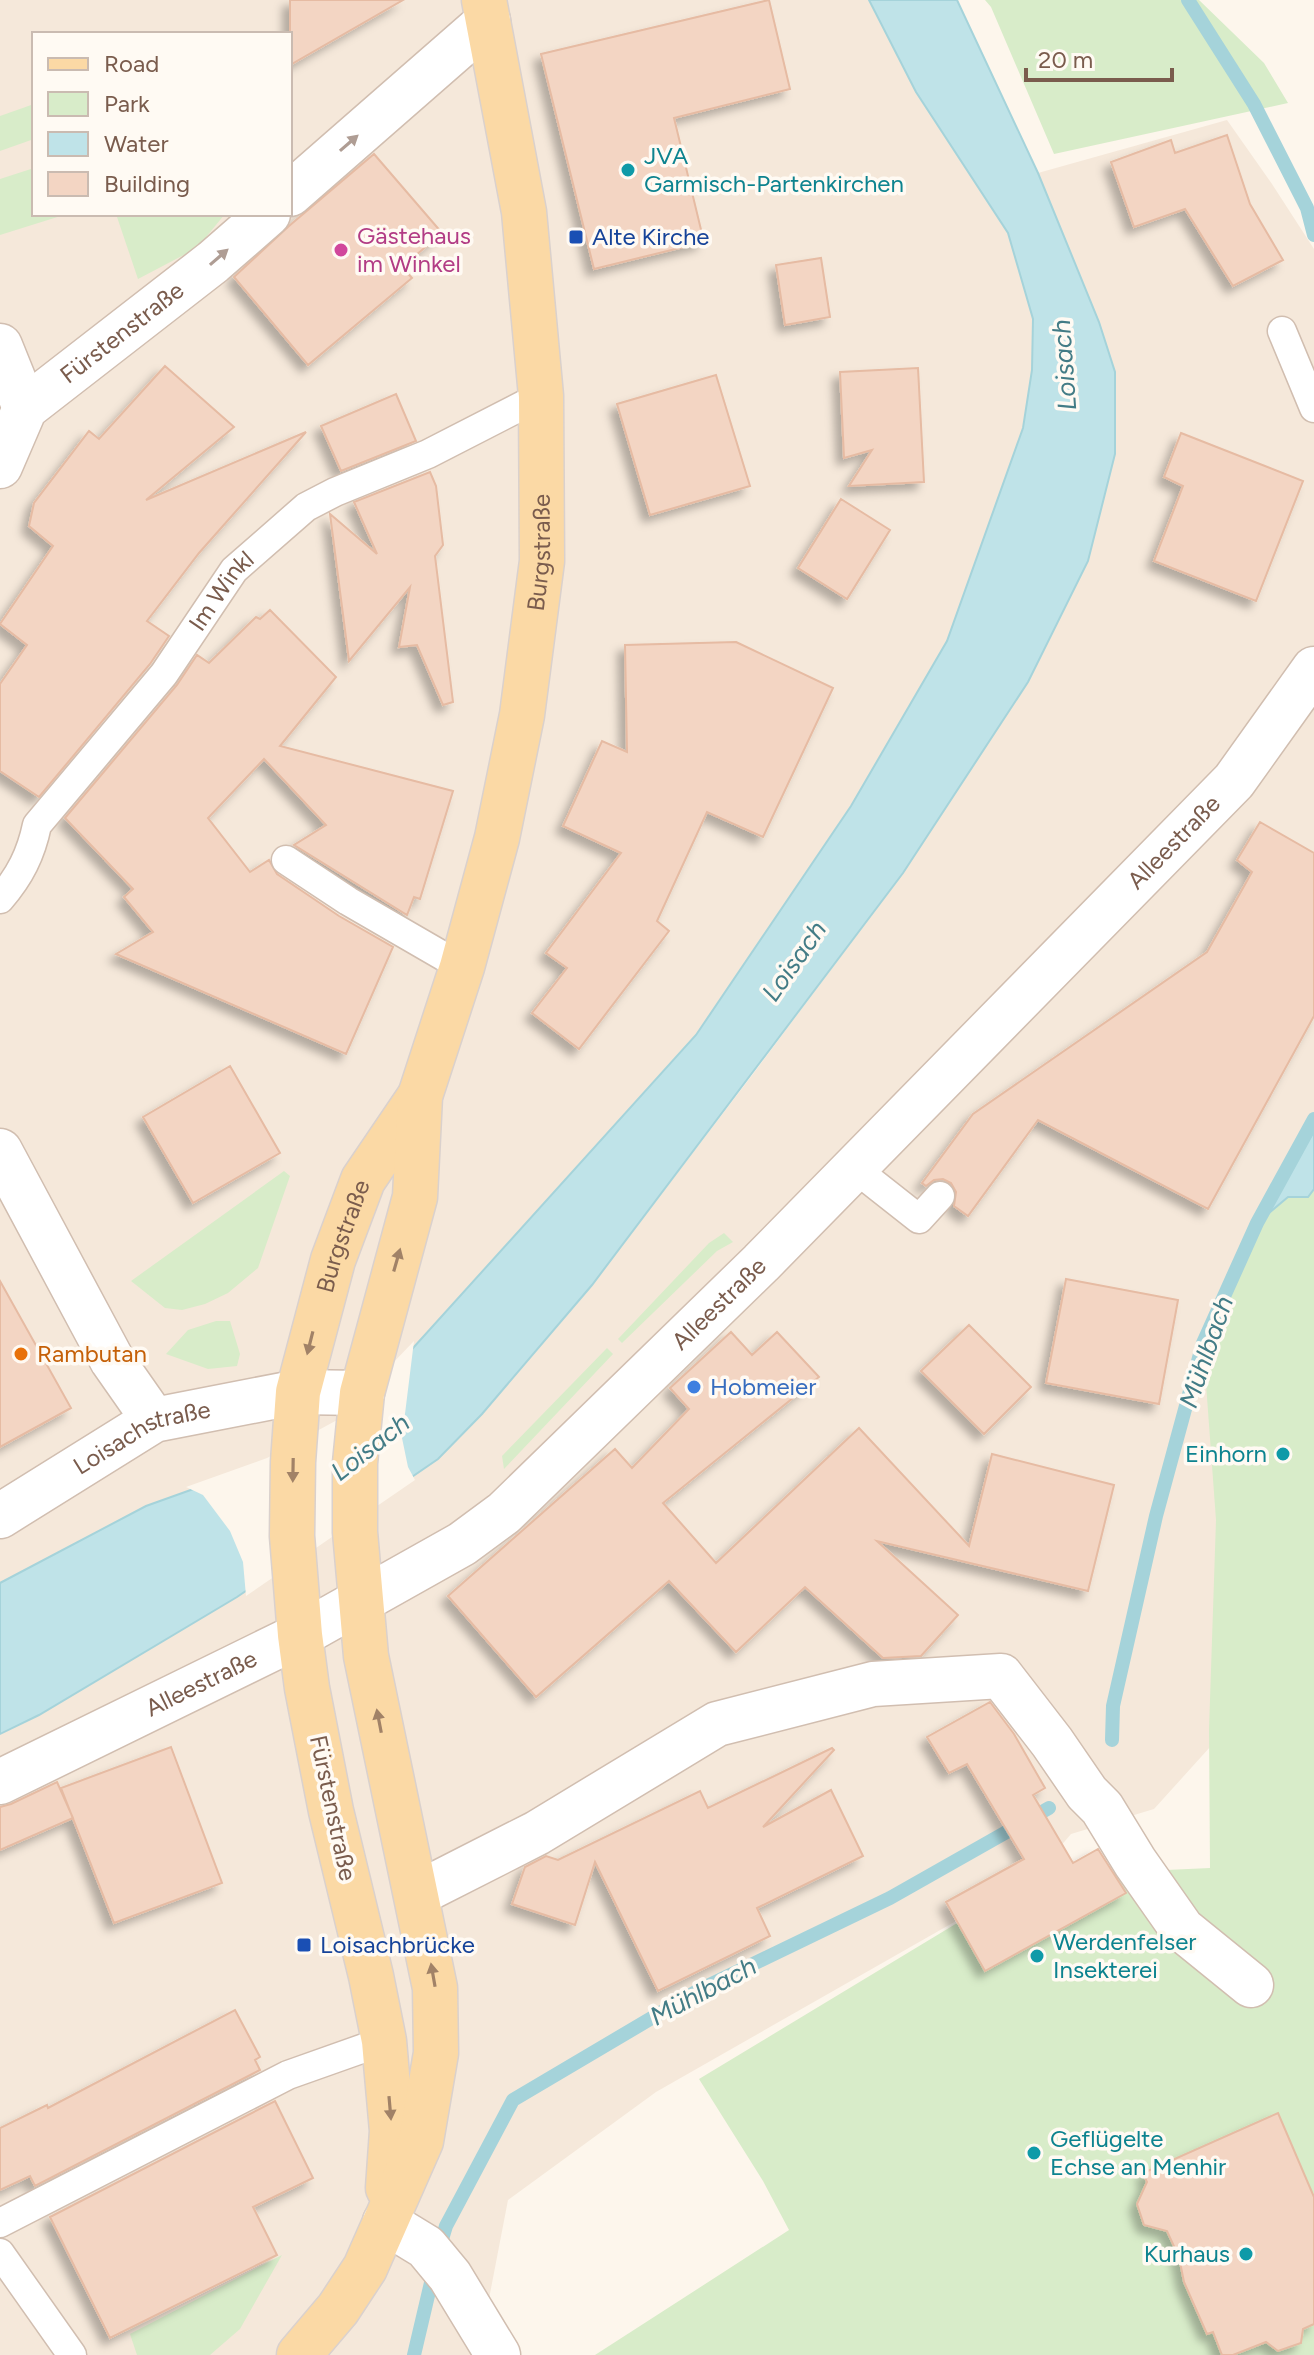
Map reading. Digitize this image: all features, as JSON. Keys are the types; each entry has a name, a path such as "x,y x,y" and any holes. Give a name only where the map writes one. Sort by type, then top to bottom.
{"main road":[{"name":"Burgstraße","path":"362,1393 415,1197 420,1096 462,967 497,838 522,715 542,561 541,396 524,212 486,10"},
{"name":"Burgstraße","path":"298,1392 333,1260 363,1180 420,1096"},
{"name":"Fürstenstraße","path":"298,1392 292,1536 300,1635 331,1811 384,2041 392,2131 385,2222"},
{"path":"299,2355 345,2299 365,2268 421,2141 436,2053 435,1988 366,1656 355,1532 355,1463 362,1393"}],"street":[{"path":"292,192 486,10"},
{"name":"Fürstenstraße","path":"0,466 25,408 213,262 266,216"},
{"path":"0,346 25,408"},
{"name":"Alleestraße","path":"0,1782 300,1635 462,1544 504,1513 761,1263 1234,781 1314,669"},
{"path":"0,1151 112,1360 154,1420"},
{"name":"Loisachstraße","path":"0,1516 154,1420 298,1392 362,1393"},
{"path":"417,1894 537,1833 717,1724 873,1684 1001,1676 1087,1793 1102,1808 1182,1929 1251,1985"},
{"path":"385,2222 426,2247 450,2276 498,2355"}],"lane":[{"path":"1282,331 1314,408"},
{"name":"Im Winkl","path":"0,899 14,883 31,853 37,825 164,674 234,570 306,507 428,454 541,396"},
{"path":"286,860 348,901 462,967"},
{"path":"853,1167 919,1219 940,1196"},
{"path":"0,2223 288,2075 384,2041"},
{"path":"0,2253 72,2355"}],"shaded area":[{"path":"0,0 869,0 916,92 1008,233 1033,319 1032,370 1023,428 947,641 851,806 696,1035 404,1358 342,1422 269,1462 146,1506 0,1583"},
{"path":"1227,120 1314,249 1314,1119 1257,1223 1203,1343 1235,1524 1220,1736 1154,1809 1071,1834 1035,1876 656,2092 508,2200 483,2330 494,2355 0,2355 0,1734 39,1715 237,1597 592,1285 753,1074 903,873 1028,682 1099,322 1038,173"}],"green space":[{"path":"985,0 1199,0 1264,63 1288,103 1054,154 991,7"},
{"path":"32,105 32,140 0,151 0,116"},
{"path":"32,169 32,216 61,216 0,235 0,179"},
{"path":"117,216 223,216 197,248 138,279"},
{"path":"1314,1119 1314,2355 595,2355 789,2230 763,2181 699,2079 1035,1876 1210,1868 1209,1730 1216,1520 1203,1343 1257,1223"},
{"path":"284,1171 290,1176 258,1268 228,1293 182,1310 165,1308 131,1281"},
{"path":"724,1233 733,1242 717,1251 622,1343 618,1339 709,1243"},
{"path":"216,1321 230,1321 240,1354 237,1366 208,1369 166,1354 188,1330"},
{"path":"607,1348 613,1354 504,1469 502,1456"},
{"path":"282,2255 240,2329 210,2355 137,2355 130,2334"}],"water":[{"name":"Loisach","path":"869,0 957,0 1038,173 1099,322 1115,372 1115,454 1088,561 1028,682 903,873 592,1285 482,1414 438,1459 237,1597 39,1715 0,1734 0,1583 146,1506 269,1462 342,1422 404,1358 696,1035 851,806 947,641 1023,428 1032,370 1033,319 1008,233 916,92"},
{"path":"1307,1130 1314,1133 1314,1189 1308,1197 1288,1197 1257,1223"}],"pier":[{"path":"414,1341 402,1438 408,1467 415,1480 246,1596 243,1562 230,1531 203,1495 186,1487 267,1458 339,1419"}],"building":[{"path":"290,0 403,0 292,64"},
{"name":"JVA Garmisch-Partenkirchen","path":"769,0 790,89 674,118 704,242 594,269 541,54"},
{"path":"1227,135 1250,204 1283,260 1233,286 1185,209 1134,227 1111,162 1171,140 1175,153"},
{"name":"Gästehaus im Winkel","path":"374,154 442,233 402,267 412,278 308,365 234,277"},
{"path":"821,258 830,317 785,325 776,265"},
{"path":"165,366 234,427 146,500 306,432 199,553 147,621 169,636 150,664 39,797 0,771 0,684 27,645 0,624 53,546 29,526 34,503 89,431 99,439"},
{"path":"918,368 924,482 849,486 872,450 844,458 840,372"},
{"path":"716,375 750,486 650,515 617,404"},
{"path":"396,394 416,441 341,471 321,426"},
{"path":"1181,433 1303,481 1256,601 1154,561 1183,486 1164,477"},
{"path":"430,472 436,486 443,545 435,556 453,702 443,705 417,645 399,647 410,587 349,661 330,514 377,554 354,502"},
{"path":"841,499 890,530 847,599 798,568"},
{"path":"270,610 336,677 280,746 453,791 420,899 414,897 407,915 294,845 326,825 264,759 208,818 250,872 269,860 277,874 339,916 393,947 346,1054 116,954 153,932 124,897 133,889 65,818 177,685 197,655 209,663 256,617 260,619"},
{"path":"736,642 833,688 763,837 707,812 657,921 669,931 579,1049 532,1013 567,968 546,953 621,853 563,826 602,741 627,752 625,645"},
{"path":"1260,822 1314,853 1314,1016 1208,1209 1038,1120 968,1216 954,1206 956,1192 951,1183 943,1179 934,1180 926,1186 922,1183 973,1114 1207,952 1252,872 1237,860"},
{"path":"230,1066 280,1153 193,1203 143,1117"},
{"path":"1066,1279 1178,1300 1159,1404 1046,1383"},
{"name":"Rambutan","path":"0,1281 71,1408 0,1447"},
{"path":"969,1325 1031,1387 984,1434 921,1371"},
{"path":"731,1332 752,1355 777,1332 819,1377 663,1503 716,1563 859,1428 969,1546 992,1454 1114,1485 1088,1591 877,1541 958,1615 921,1656 883,1658 805,1587 736,1652 669,1581 536,1697 448,1596 615,1449 632,1468 689,1409 670,1388"},
{"path":"990,1702 1014,1734 1045,1788 1033,1795 1073,1863 1098,1849 1126,1893 985,1971 946,1902 1024,1859 967,1764 949,1773 927,1737"},
{"path":"171,1747 222,1883 114,1923 61,1788"},
{"path":"832,1748 834,1750 763,1827 831,1790 863,1856 757,1908 770,1936 658,1991 595,1862 575,1925 512,1904 525,1867 546,1856 558,1860 700,1791 708,1808"},
{"path":"57,1782 73,1818 0,1850 0,1807"},
{"path":"235,2010 260,2057 255,2060 260,2070 35,2186 30,2176 0,2190 0,2128 47,2105 48,2108"},
{"path":"275,2101 313,2178 253,2207 277,2255 110,2338 50,2217"},
{"name":"Kurhaus","path":"1278,2113 1314,2197 1314,2324 1303,2329 1301,2343 1278,2351 1266,2342 1233,2355 1222,2355 1213,2332 1207,2334 1184,2282 1179,2257 1167,2231 1144,2225 1137,2204 1147,2182 1143,2173"}],"waterway":[{"name":"Mühlbach","path":"1188,0 1254,104 1307,208 1314,235"},
{"name":"Mühlbach","path":"1112,1740 1113,1706 1156,1516 1203,1343 1257,1223 1314,1119"},
{"name":"Mühlbach","path":"439,2249 446,2226 513,2100 699,1990 890,1898 1049,1808"},
{"name":"Mühlbach","path":"414,2355 434,2270"}],"place":[{"name":"JVA Garmisch-Partenkirchen","path":"628,170"},
{"name":"Alte Kirche","path":"576,237"},
{"name":"Gästehaus im Winkel","path":"341,250"},
{"name":"Rambutan","path":"21,1354"},
{"name":"Hobmeier","path":"694,1387"},
{"name":"Einhorn","path":"1283,1454"},
{"name":"Loisachbrücke","path":"304,1945"},
{"name":"Werdenfelser Insekterei","path":"1037,1956"},
{"name":"Geflügelte Echse an Menhir","path":"1034,2153"},
{"name":"Kurhaus","path":"1246,2254"}]}
